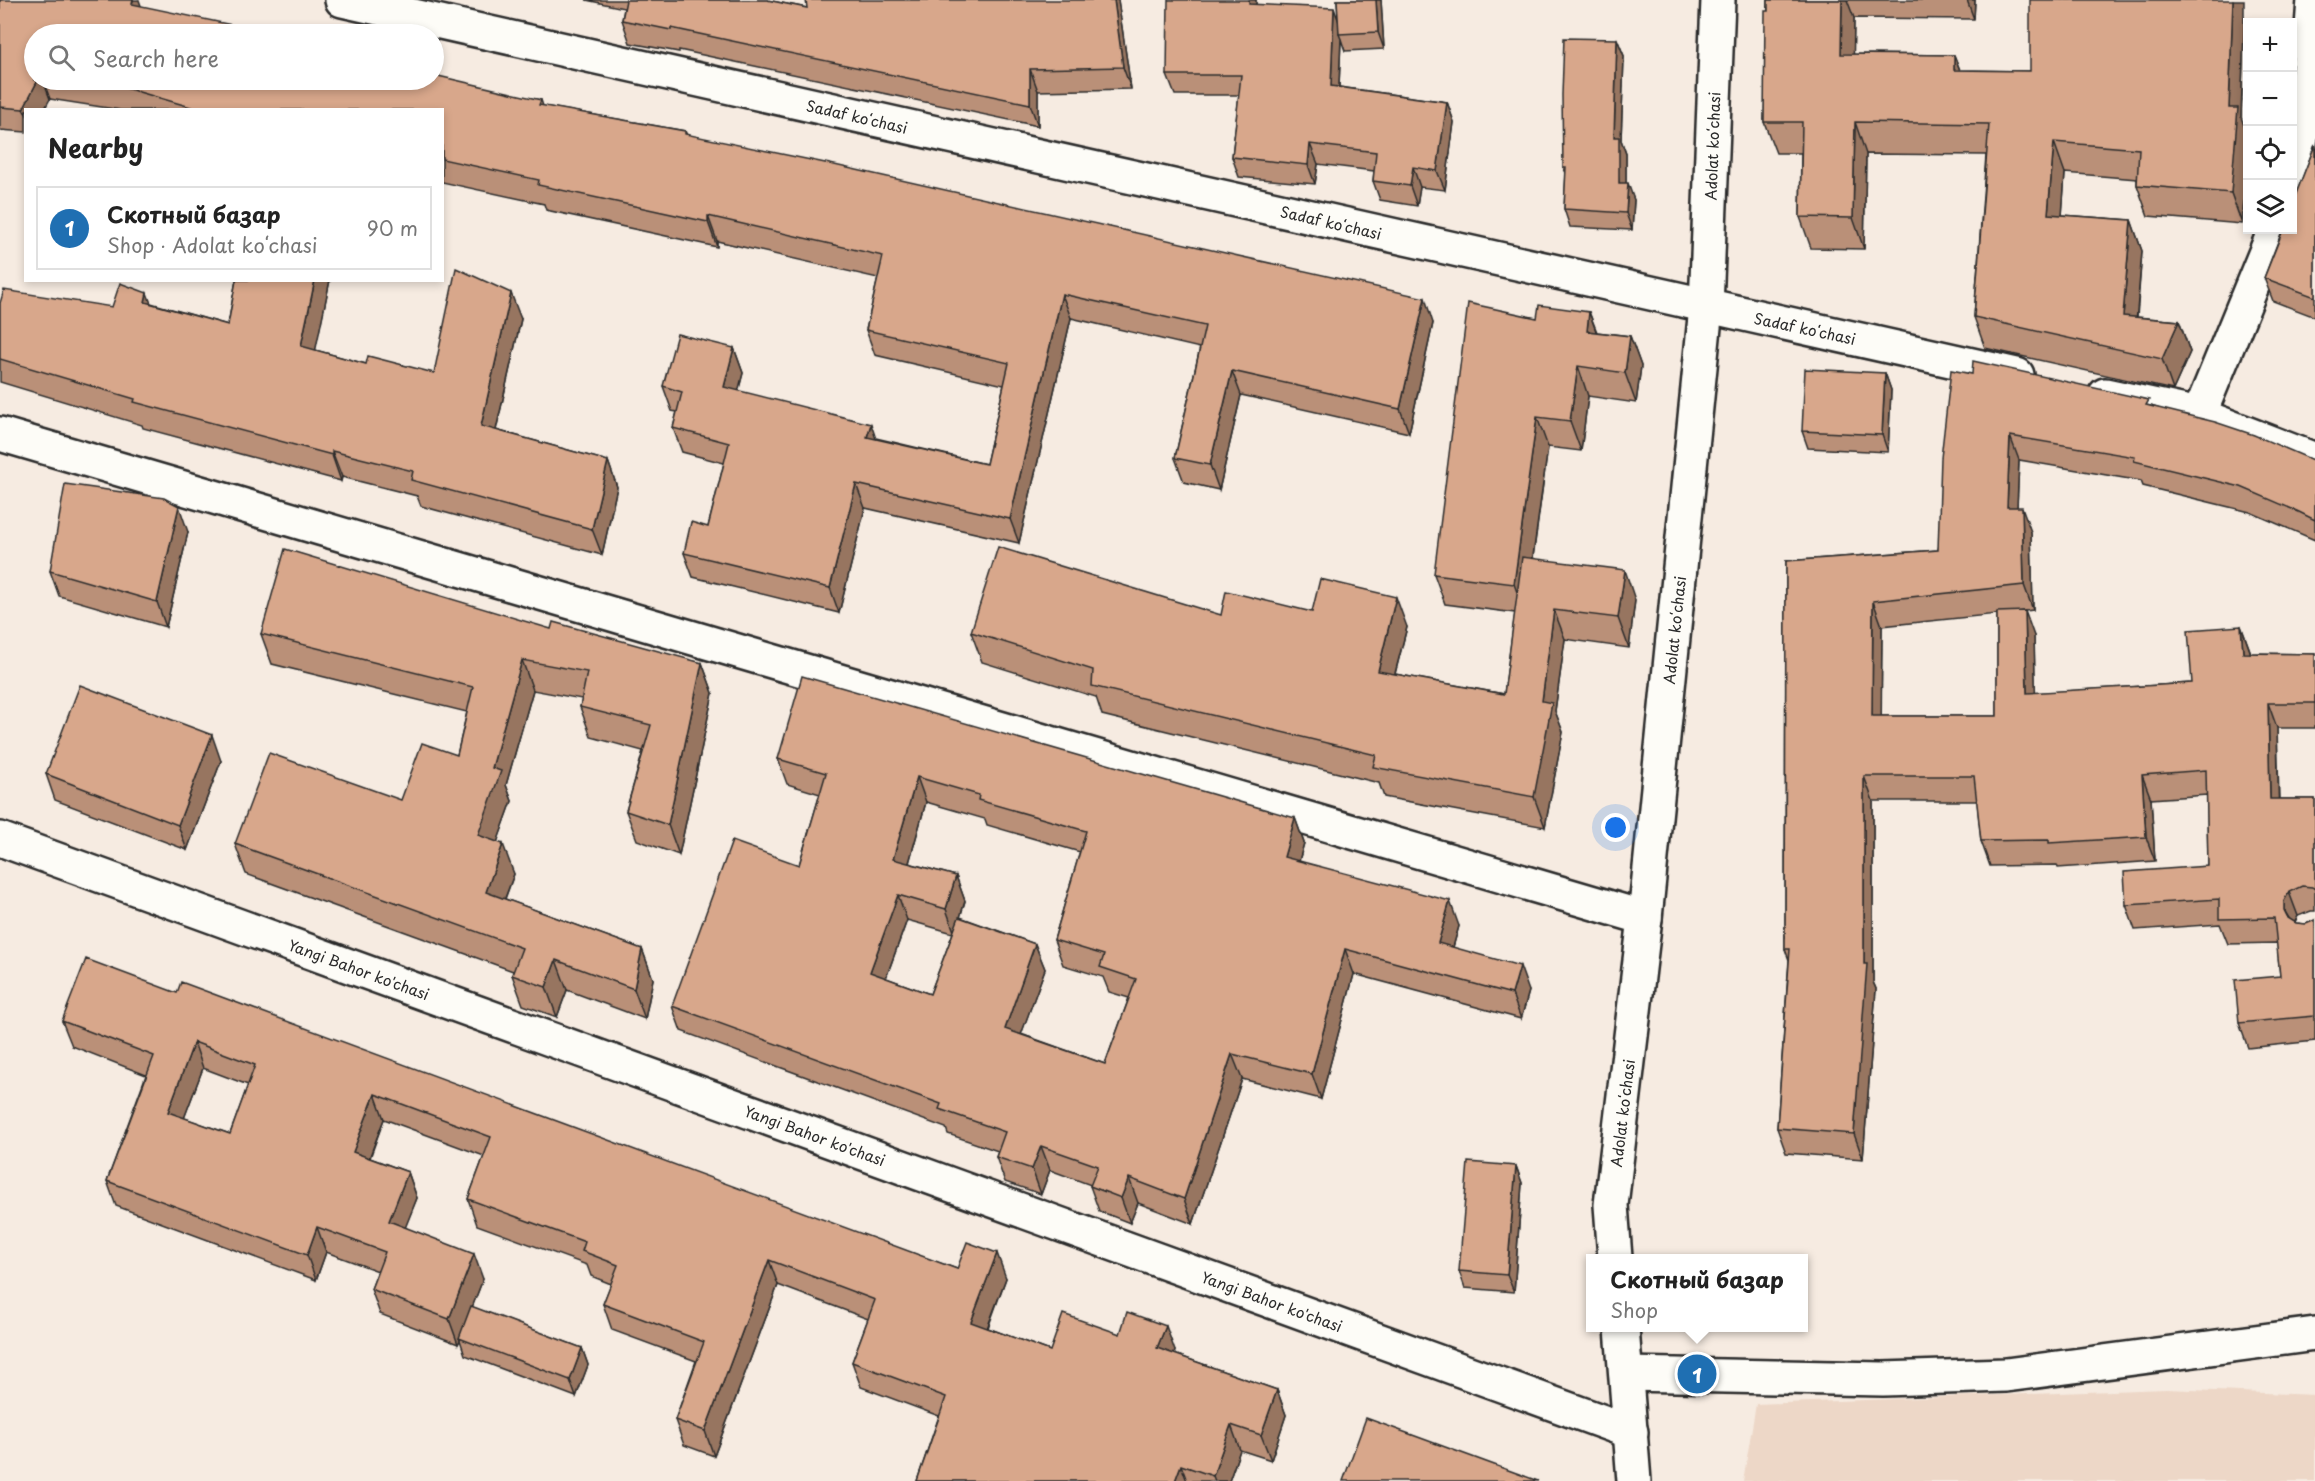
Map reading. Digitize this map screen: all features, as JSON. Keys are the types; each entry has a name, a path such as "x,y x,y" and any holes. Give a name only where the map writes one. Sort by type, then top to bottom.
{"street":[{"name":"Sadaf koʻchasi","path":"342,0 2199,416 2315,460"},
{"name":"Adolat koʻchasi","path":"1615,1254 1611,1205 1645,918 1706,307 1718,0"},
{"path":"2295,180 2308,80 2314,0"},
{"path":"2199,416 2273,234"},
{"path":"0,434 1645,918"},
{"name":"Yangi Bahor ko'chasi","path":"0,839 1631,1432"},
{"path":"1622,1332 1634,1481"},
{"path":"1626,1374 1883,1379 2006,1375 2315,1334"}],"shaded area":[{"path":"2166,1389 2315,1395 2315,1481 1743,1481 1756,1404"}],"building":[{"path":"0,0 133,0 132,4 227,24 24,24 24,90 33,90 23,109 0,107"},
{"path":"626,0 767,0 807,8 806,0 1114,0 1123,67 1030,69 1030,104 671,28 671,30 622,20"},
{"path":"1168,0 1249,0 1249,4 1334,8 1331,86 1447,102 1437,171 1413,167 1410,186 1373,181 1376,152 1310,144 1308,165 1232,157 1241,75 1167,75"},
{"path":"1337,0 1376,0 1378,32 1339,34"},
{"path":"1768,0 1842,0 1841,54 1954,55 1954,70 2030,71 2030,0 2233,0 2229,108 2238,108 2231,193 2137,185 2139,149 2054,142 2048,214 2131,220 2123,316 2179,321 2162,359 1974,317 1989,124 1855,122 1853,218 1800,217 1802,122 1764,122 1765,11 1768,11"},
{"path":"1564,38 1617,39 1614,137 1619,137 1619,183 1628,183 1626,213 1564,209 1566,167 1563,167 1562,95"},
{"path":"444,77 541,100 539,105 685,131 685,134 830,164 1425,298 1400,409 1232,371 1210,465 1175,458 1205,326 1062,294 1010,519 856,484 830,588 684,553 691,522 708,527 729,443 673,428 682,392 663,386 677,334 734,348 724,387 871,424 867,437 986,464 1009,363 866,330 883,256 708,216 708,222 538,185 539,180 444,159 444,108 194,108 132,90 444,90"},
{"path":"2315,145 2315,297 2264,278 2281,234 2297,234 2297,191"},
{"path":"456,268 511,293 481,426 608,461 592,529 411,480 413,471 332,451 332,455 134,402 135,399 0,359 0,303 4,290 112,307 120,283 147,293 145,302 228,325 236,282 315,282 301,346 366,364 368,356 434,373"},
{"path":"1468,303 1537,318 1539,305 1589,312 1587,331 1630,336 1625,373 1578,366 1570,421 1537,417 1514,584 1434,574"},
{"path":"1973,361 2149,400 2146,405 2215,422 2254,435 2315,461 2315,520 2241,487 2134,461 2135,457 2010,436 2007,507 2022,507 2024,585 1873,601 1872,716 1997,716 1997,612 2025,611 2027,693 2192,683 2188,630 2241,626 2243,653 2315,654 2315,703 2268,703 2270,799 2315,799 2315,889 2302,886 2289,892 2284,901 2284,910 2288,918 2296,923 2306,924 2315,920 2315,1016 2239,1023 2235,980 2280,976 2274,918 2219,919 2219,899 2126,905 2124,872 2208,866 2206,770 2142,775 2146,837 2049,843 2049,840 1981,841 1974,776 1864,776 1864,964 1867,964 1854,1134 1777,1128 1790,949 1785,949 1786,561 1938,550 1941,458 1951,370 1972,374"},
{"path":"1805,369 1885,373 1882,435 1802,431"},
{"path":"65,484 164,498 179,506 157,602 50,571"},
{"path":"998,547 1221,615 1226,591 1312,612 1320,579 1396,597 1378,671 1504,694 1522,557 1625,570 1618,618 1554,610 1542,701 1552,703 1534,797 1373,767 1376,755 1092,686 1093,670 971,632"},
{"path":"285,549 551,629 553,622 702,663 668,825 626,811 651,725 580,707 587,672 522,660 492,768 501,771 478,835 503,844 486,892 642,949 634,989 556,960 546,987 512,975 522,948 235,844 269,753 401,800 422,743 457,755 473,687 261,634"},
{"path":"802,676 1295,818 1284,857 1450,901 1438,943 1520,966 1512,994 1345,949 1312,1074 1232,1054 1184,1199 1129,1178 1121,1198 1090,1186 1098,1166 1041,1146 1032,1169 996,1157 1005,1132 939,1109 941,1104 672,1006 732,841 799,865 826,773 778,759","holes":["917,777 979,795 978,800 1086,831 1054,940 1104,955 1100,967 1136,979 1105,1064 1005,1029 1035,944 959,917 930,994 870,972 898,895 946,909 956,876 893,859"]},
{"path":"80,685 212,735 178,825 46,774"},
{"path":"86,959 177,993 181,982 957,1269 967,1242 997,1253 971,1322 1050,1351 1063,1314 1120,1334 1127,1312 1166,1326 1157,1348 1277,1390 1261,1435 1231,1425 1213,1476 1181,1465 1175,1481 917,1481 946,1397 852,1362 875,1300 769,1260 705,1431 675,1420 704,1342 603,1304 618,1265 582,1251 585,1242 468,1199 491,1137 375,1094 353,1152 408,1172 389,1221 474,1254 449,1319 371,1289 385,1252 317,1227 307,1255 107,1181 154,1056 62,1021","holes":["194,1042 255,1065 230,1134 168,1112"]},
{"path":"1468,1162 1516,1166 1507,1275 1459,1271"},
{"path":"471,1306 582,1348 570,1380 459,1338"},
{"path":"1366,1418 1538,1481 1343,1481"}],"place":[{"name":"Скотный базар","path":"1697,1374"}]}
